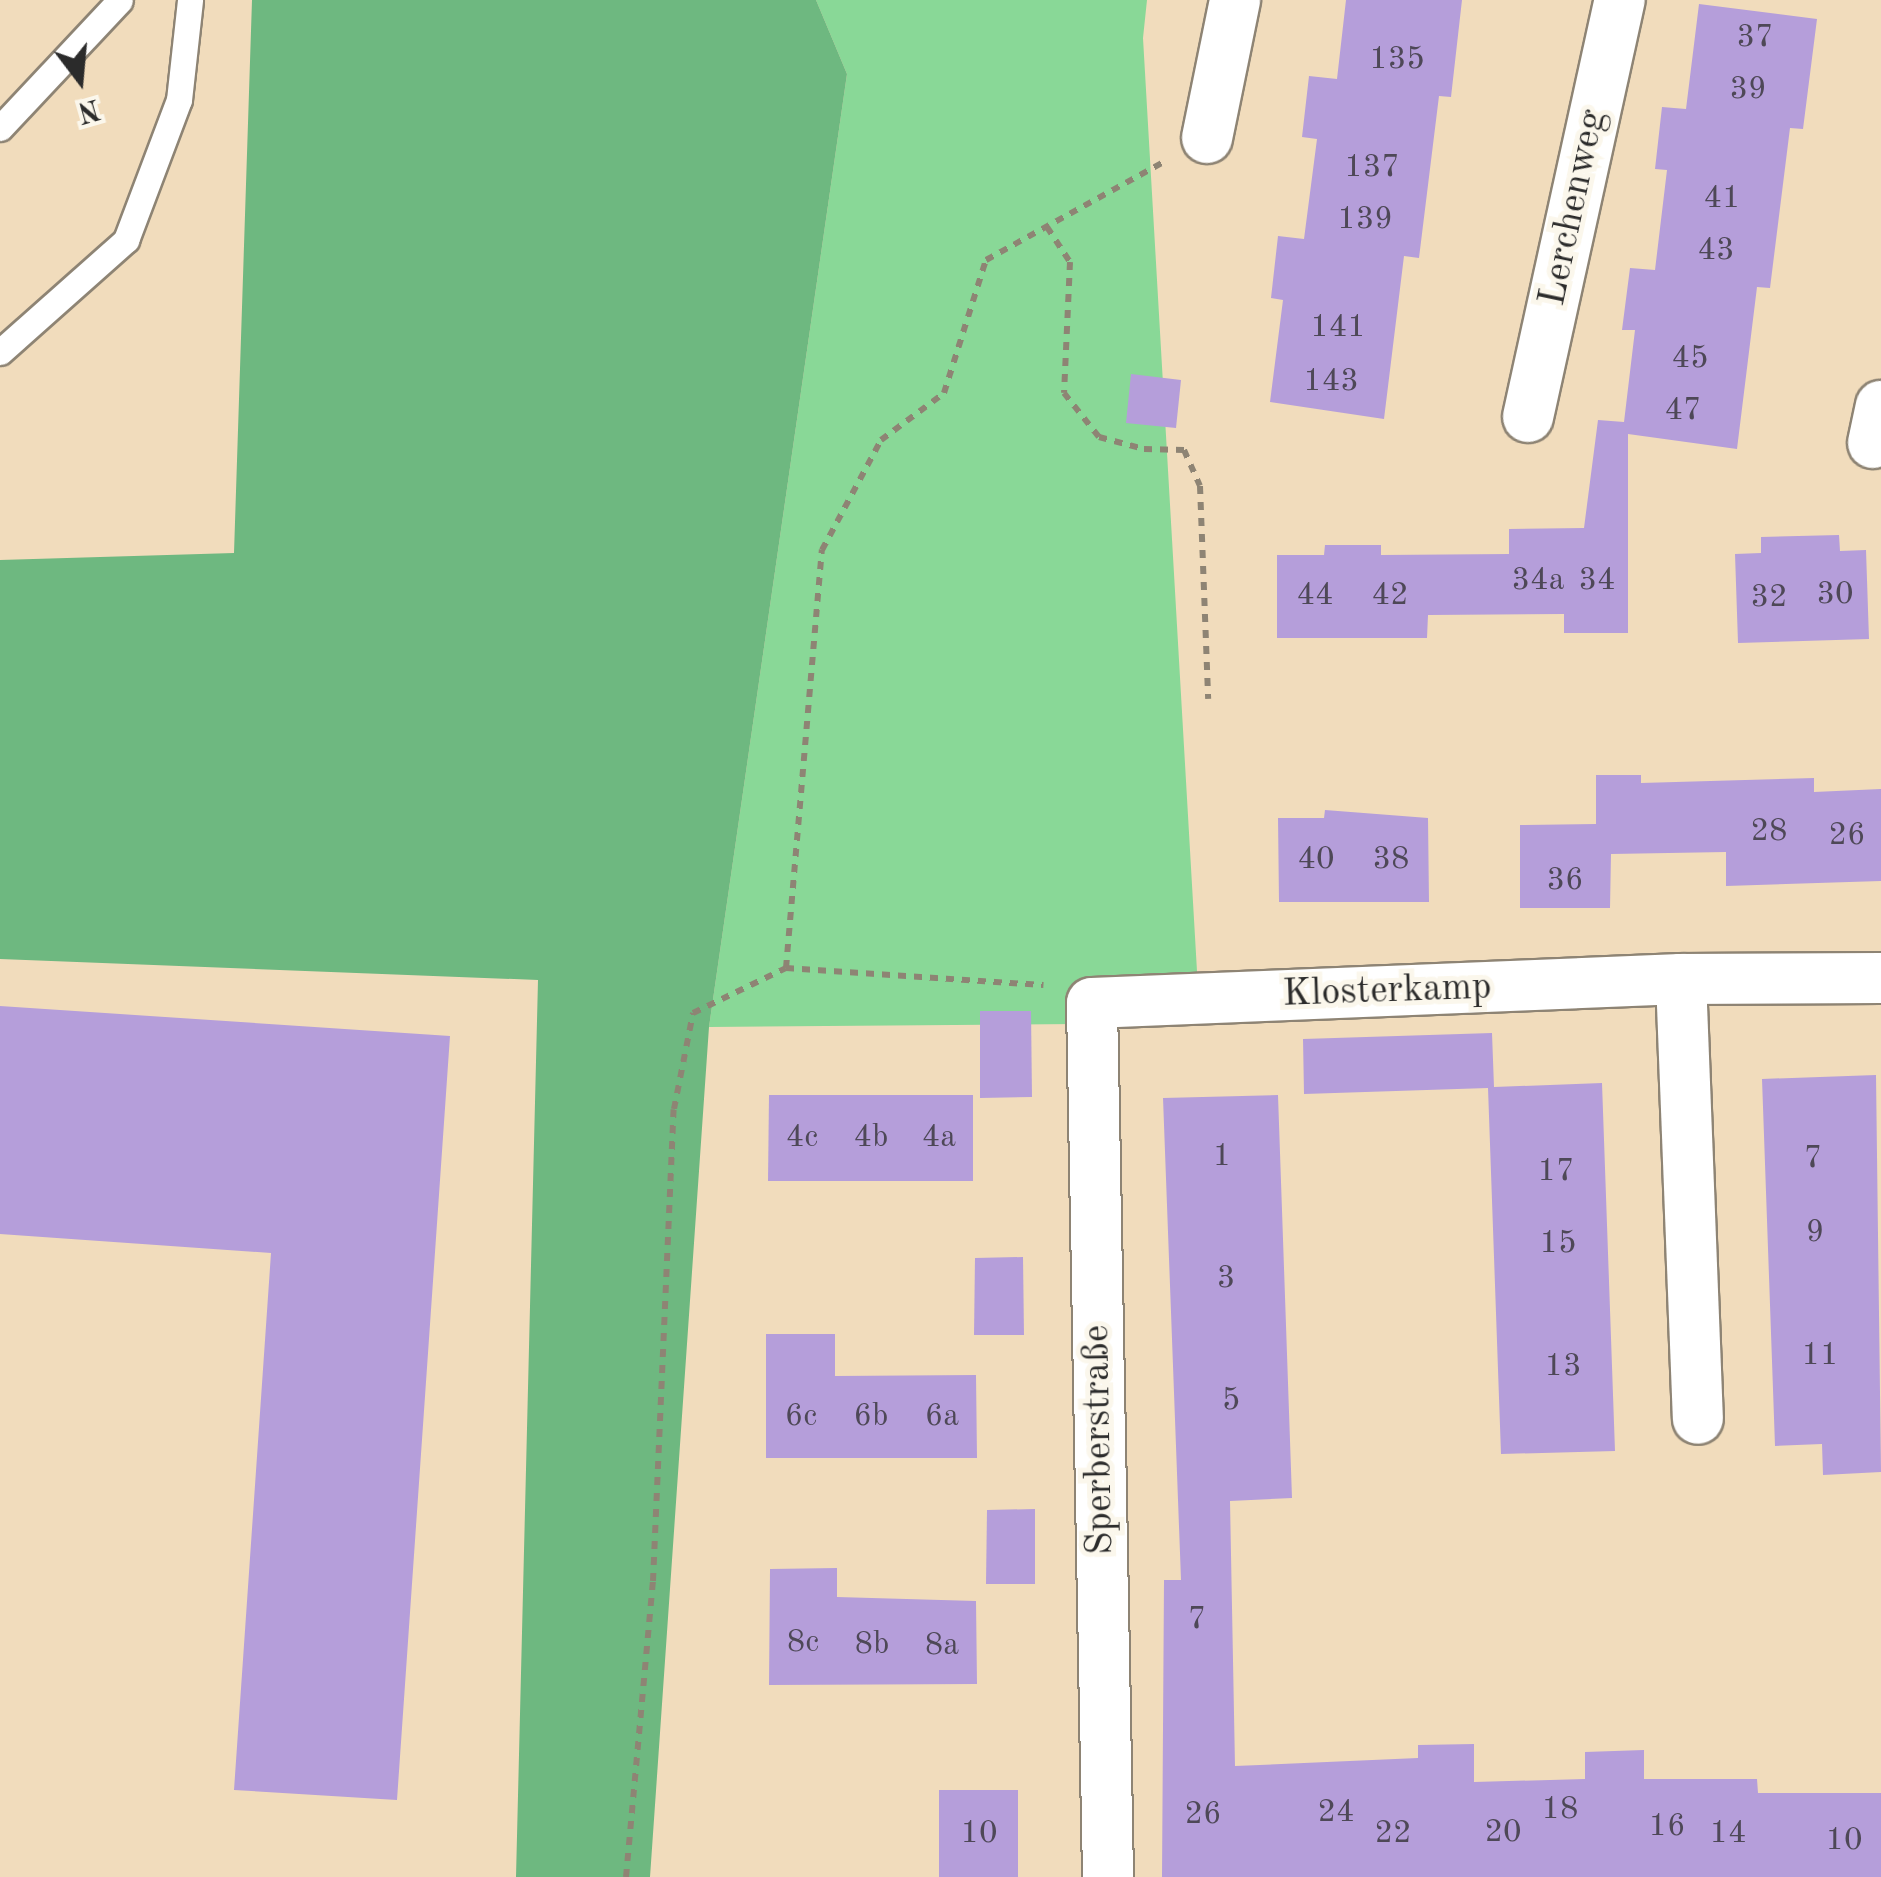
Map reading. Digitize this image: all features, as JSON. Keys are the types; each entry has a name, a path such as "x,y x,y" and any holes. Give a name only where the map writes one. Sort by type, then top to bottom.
{"street":[{"path":"1207,138 1235,0"},
{"name":"Lerchenweg","path":"1528,417 1620,0"},
{"name":"Klosterkamp","path":"1092,1004 1681,979 1881,978"},
{"path":"1681,979 1698,1419"},
{"name":"Sperberstraße","path":"1092,1004 1108,1877"}],"lane":[{"path":"0,128 120,0"},
{"path":"0,352 126,240 180,100 190,0"}],"path":[{"path":"786,968 822,550 881,440 944,393 986,260 1207,138"},
{"path":"1046,227 1070,262 1064,393 1099,437 1144,450 1184,450 1200,486 1208,699"},
{"path":"626,1877 654,1581 674,1109 693,1013 786,968 1049,986 1092,1004"}],"green space":[{"path":"252,0 816,0 847,74 709,1027 650,1877 516,1877 538,980 0,959 0,560 234,553"},
{"path":"816,0 1147,0 1143,38 1200,1023 709,1027 847,74"}],"building":[{"path":"1346,0 1462,0 1451,97 1439,96 1419,258 1404,256 1384,419 1270,402 1283,300 1271,298 1278,236 1304,239 1317,139 1302,137 1309,76 1337,79"},
{"path":"1699,4 1817,19 1803,129 1790,128 1770,288 1757,287 1737,449 1628,434 1628,633 1564,633 1564,614 1428,615 1427,638 1277,638 1277,555 1324,555 1325,545 1381,545 1381,555 1509,554 1509,529 1584,528 1598,420 1624,422 1635,330 1622,330 1630,268 1655,270 1667,170 1655,169 1662,107 1686,109"},
{"path":"1131,374 1181,380 1176,428 1126,423"},
{"path":"1839,535 1840,551 1866,550 1869,639 1738,643 1735,554 1761,553 1761,537"},
{"path":"1596,775 1641,775 1641,783 1814,778 1814,792 1881,789 1881,881 1726,886 1726,852 1611,854 1610,908 1520,908 1520,825 1596,824"},
{"path":"1325,810 1428,818 1429,902 1279,902 1278,818 1324,818"},
{"path":"0,1006 450,1036 397,1800 234,1790 271,1253 0,1234"},
{"path":"980,1011 1031,1011 1032,1097 980,1098"},
{"path":"1492,1033 1494,1087 1602,1083 1615,1451 1501,1454 1488,1088 1304,1094 1303,1039"},
{"path":"1876,1075 1881,1472 1823,1475 1822,1444 1775,1446 1762,1079"},
{"path":"769,1095 973,1095 973,1181 768,1181"},
{"path":"1278,1095 1292,1498 1230,1501 1235,1766 1418,1758 1418,1745 1474,1744 1474,1782 1585,1779 1585,1752 1644,1750 1644,1779 1757,1779 1758,1793 1881,1793 1881,1877 1162,1877 1164,1580 1181,1580 1163,1098"},
{"path":"1023,1257 1024,1335 974,1335 975,1258"},
{"path":"766,1334 835,1334 835,1376 976,1375 977,1458 766,1458"},
{"path":"1035,1509 1035,1584 986,1584 987,1510"},
{"path":"837,1568 837,1597 976,1601 977,1684 769,1685 770,1569"},
{"path":"939,1790 1018,1790 1018,1877 939,1877"}]}
